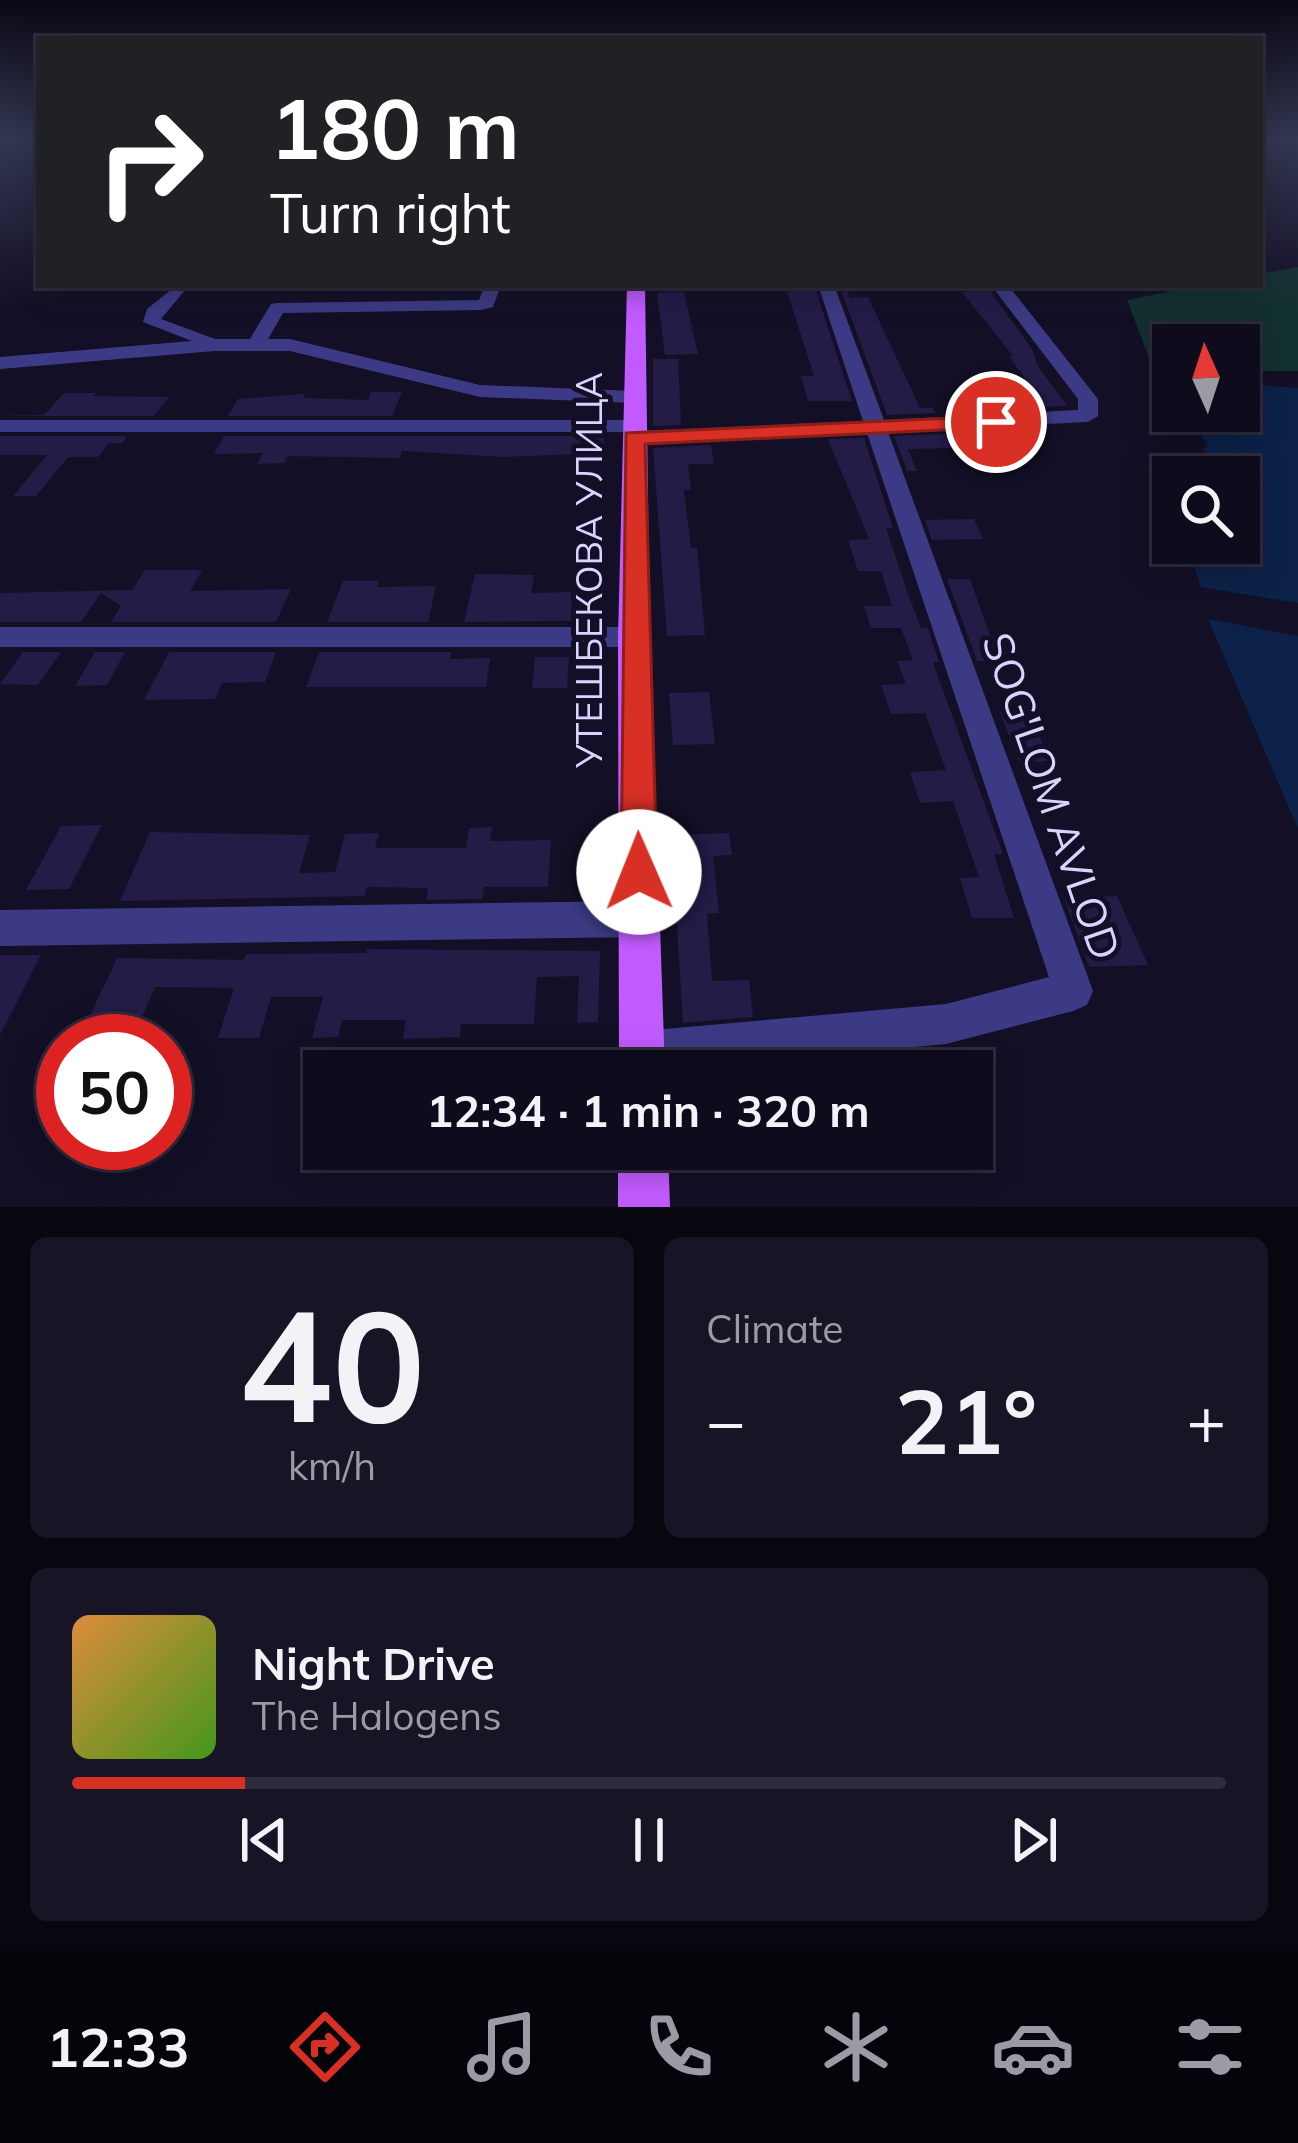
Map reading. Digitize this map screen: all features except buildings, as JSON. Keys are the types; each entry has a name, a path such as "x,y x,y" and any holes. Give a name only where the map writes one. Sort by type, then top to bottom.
{"main road":[{"name":"УТЕШБЕКОВА УЛИЦА","path":"636,288 634,637 642,1050"},
{"path":"643,1170 644,1207"}],"street":[{"path":"257,343 277,308 482,304 488,303 492,288"},
{"name":"SOG'LOM AVLOD","path":"738,1050 946,1024 1073,992 827,288"},
{"path":"0,426 634,421 875,427 1088,416 1088,399 1001,288"},
{"path":"176,290 152,322 215,344"},
{"path":"0,363 257,343 352,357 480,391 634,421"},
{"path":"0,637 634,637"},
{"path":"0,928 640,919"}],"green space":[{"path":"1298,267 1298,371 1260,371 1260,324 1152,324 1152,366 1127,300 1188,288 1263,288 1263,273"}],"water":[{"path":"1260,385 1298,388 1298,603 1201,587 1193,564 1260,564 1260,456 1202,456 1207,444 1198,432 1260,432"},
{"path":"1208,619 1298,636 1298,829"}],"route":[{"path":"639,872 634,438 996,422"}]}
